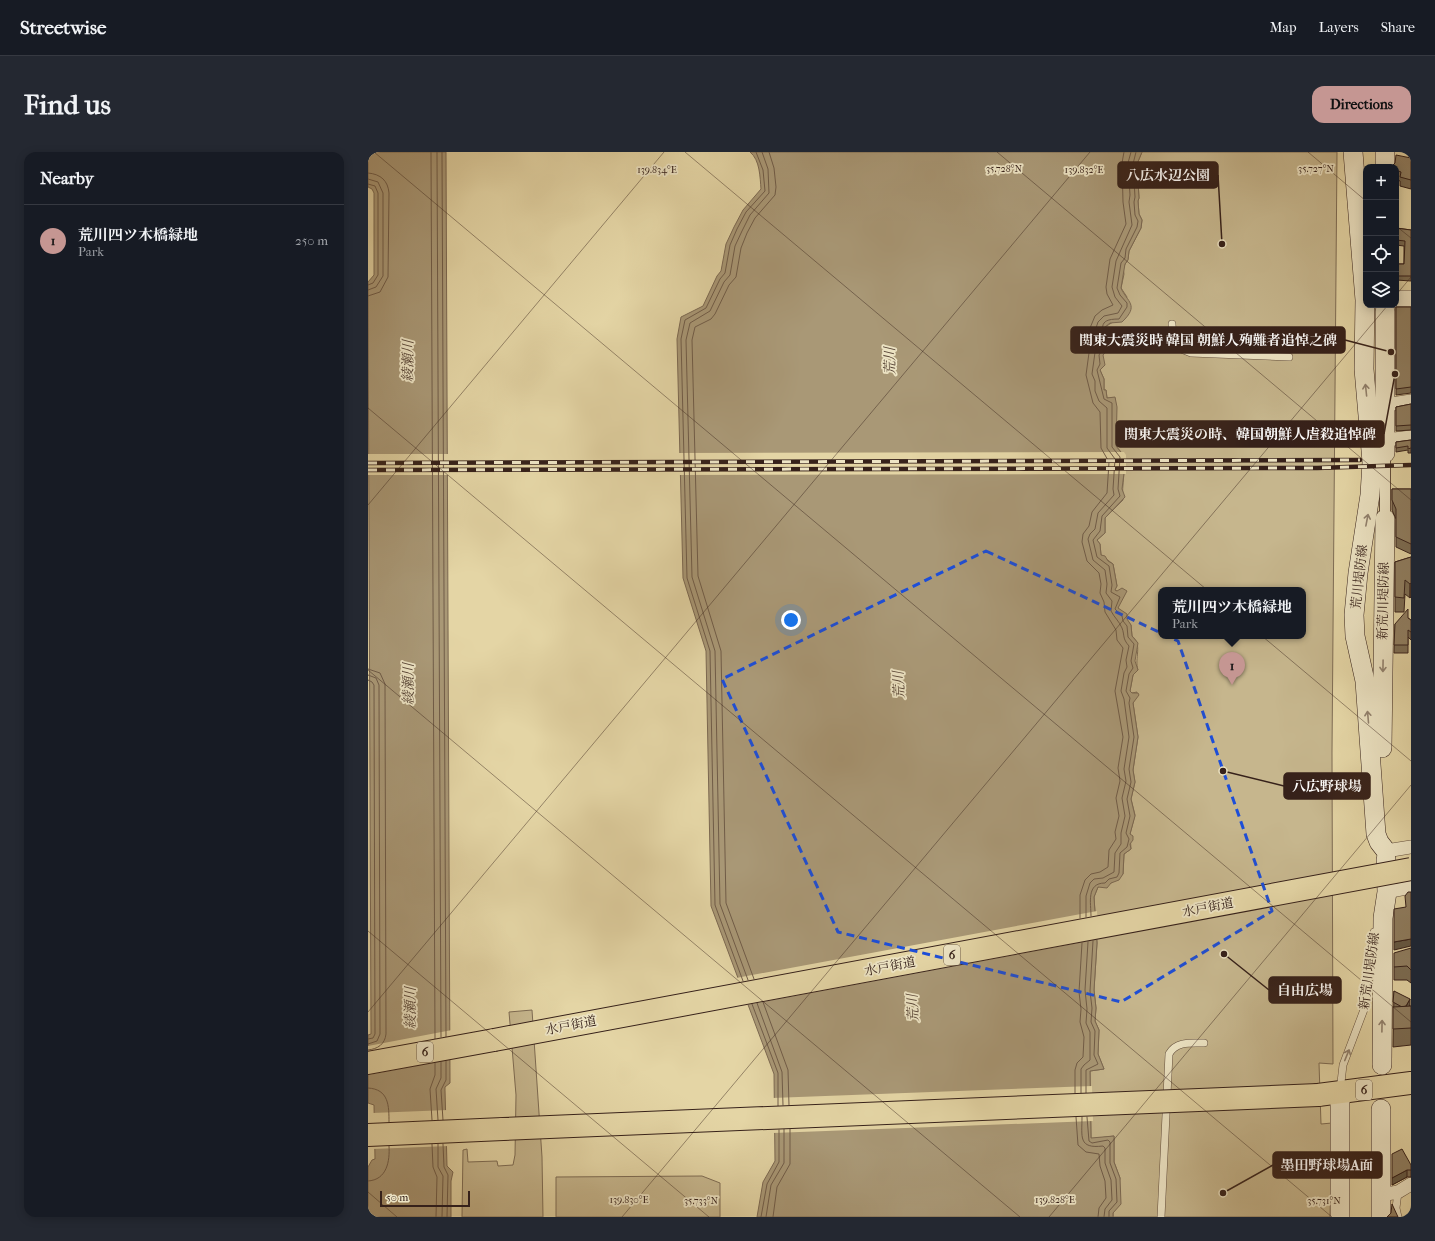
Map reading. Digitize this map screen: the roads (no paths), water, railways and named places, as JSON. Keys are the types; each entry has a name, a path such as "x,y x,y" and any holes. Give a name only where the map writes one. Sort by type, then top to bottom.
{"highway":[{"name":"水戸街道","path":"368,1063 1411,869"},
{"name":"6","path":"368,1135 1318,1095 1411,1083"}],"main road":[{"path":"1353,152 1363,275"},
{"path":"1385,152 1385,164"},
{"name":"荒川堤防線","path":"1365,308 1364,369 1371,435 1372,480 1358,573 1354,615 1354,636 1365,681 1376,834 1379,842 1386,851"},
{"name":"新荒川堤防線","path":"1385,446 1385,406 1391,308"},
{"name":"新荒川堤防線","path":"1382,1065 1390,960 1383,918 1387,892 1382,778 1390,569 1385,519"},
{"name":"新荒川堤防線","path":"1340,1093 1340,1217"},
{"path":"1381,1109 1381,1129 1389,1193 1381,1217"}],"street":[{"path":"1399,303 1411,299"},
{"path":"1385,406 1411,401"},
{"path":"1385,446 1411,437"},
{"name":"新荒川堤防線","path":"1385,446 1385,519"},
{"path":"1386,851 1411,846"},
{"path":"1387,892 1411,888"},
{"path":"1389,1193 1411,1184"}],"lane":[{"path":"1172,324 1173,341 1179,348 1191,353 1289,357"},
{"name":"新荒川堤防線","path":"1340,1093 1343,1065 1365,1008 1378,902 1387,892"},
{"path":"1161,1217 1169,1054 1176,1046 1184,1043 1204,1043"},
{"path":"1389,1193 1396,1208 1398,1217"}],"water":[{"name":"綾瀬川","path":"368,152 446,152 450,1083 445,1087 445,1090 447,1166 453,1172 451,1181 451,1217 368,1217 368,1167 372,1160 375,1159 374,1105 368,1103 368,1035 371,1034 368,282 374,275 374,193 372,189 368,187"},
{"name":"荒川","path":"750,152 1142,152 1137,164 1139,214 1142,220 1141,228 1129,251 1121,288 1129,300 1131,307 1127,316 1122,322 1110,323 1105,327 1108,340 1104,345 1108,349 1103,355 1105,365 1100,370 1104,379 1104,390 1106,390 1107,398 1115,397 1117,407 1116,446 1124,456 1122,489 1125,497 1105,518 1105,533 1097,540 1100,544 1101,555 1105,556 1108,561 1113,564 1117,586 1115,590 1117,591 1122,588 1127,591 1118,608 1127,614 1127,619 1131,625 1132,636 1138,643 1135,661 1138,670 1133,675 1130,691 1132,693 1138,693 1139,695 1133,703 1138,737 1133,770 1135,782 1131,799 1135,816 1130,834 1133,836 1133,840 1130,844 1131,849 1124,854 1123,874 1119,880 1111,883 1107,888 1098,887 1094,897 1097,943 1094,990 1096,1008 1095,1021 1099,1030 1098,1054 1104,1069 1090,1071 1091,1138 1114,1136 1114,1162 1120,1178 1121,1204 1113,1213 1113,1217 757,1217 763,1182 775,1161 774,1074 711,906 706,651 683,578 677,339 681,317 703,306 717,276 721,271 726,244 734,227 743,210 761,189 758,164"}],"railway":[{"path":"368,463 1360,460"},
{"path":"368,470 1317,468 1411,465"}],"place":[{"name":"八広水辺公園","path":"1222,244"},
{"name":"関東大震災時 韓国 朝鮮人殉難者追悼之碑","path":"1391,352"},
{"name":"関東大震災の時、韓国朝鮮人虐殺追悼碑","path":"1395,374"},
{"name":"荒川四ツ木橋緑地","path":"1232,685"},
{"name":"八広野球場","path":"1223,771"},
{"name":"自由広場","path":"1224,954"},
{"name":"墨田野球場A面","path":"1223,1193"}]}
